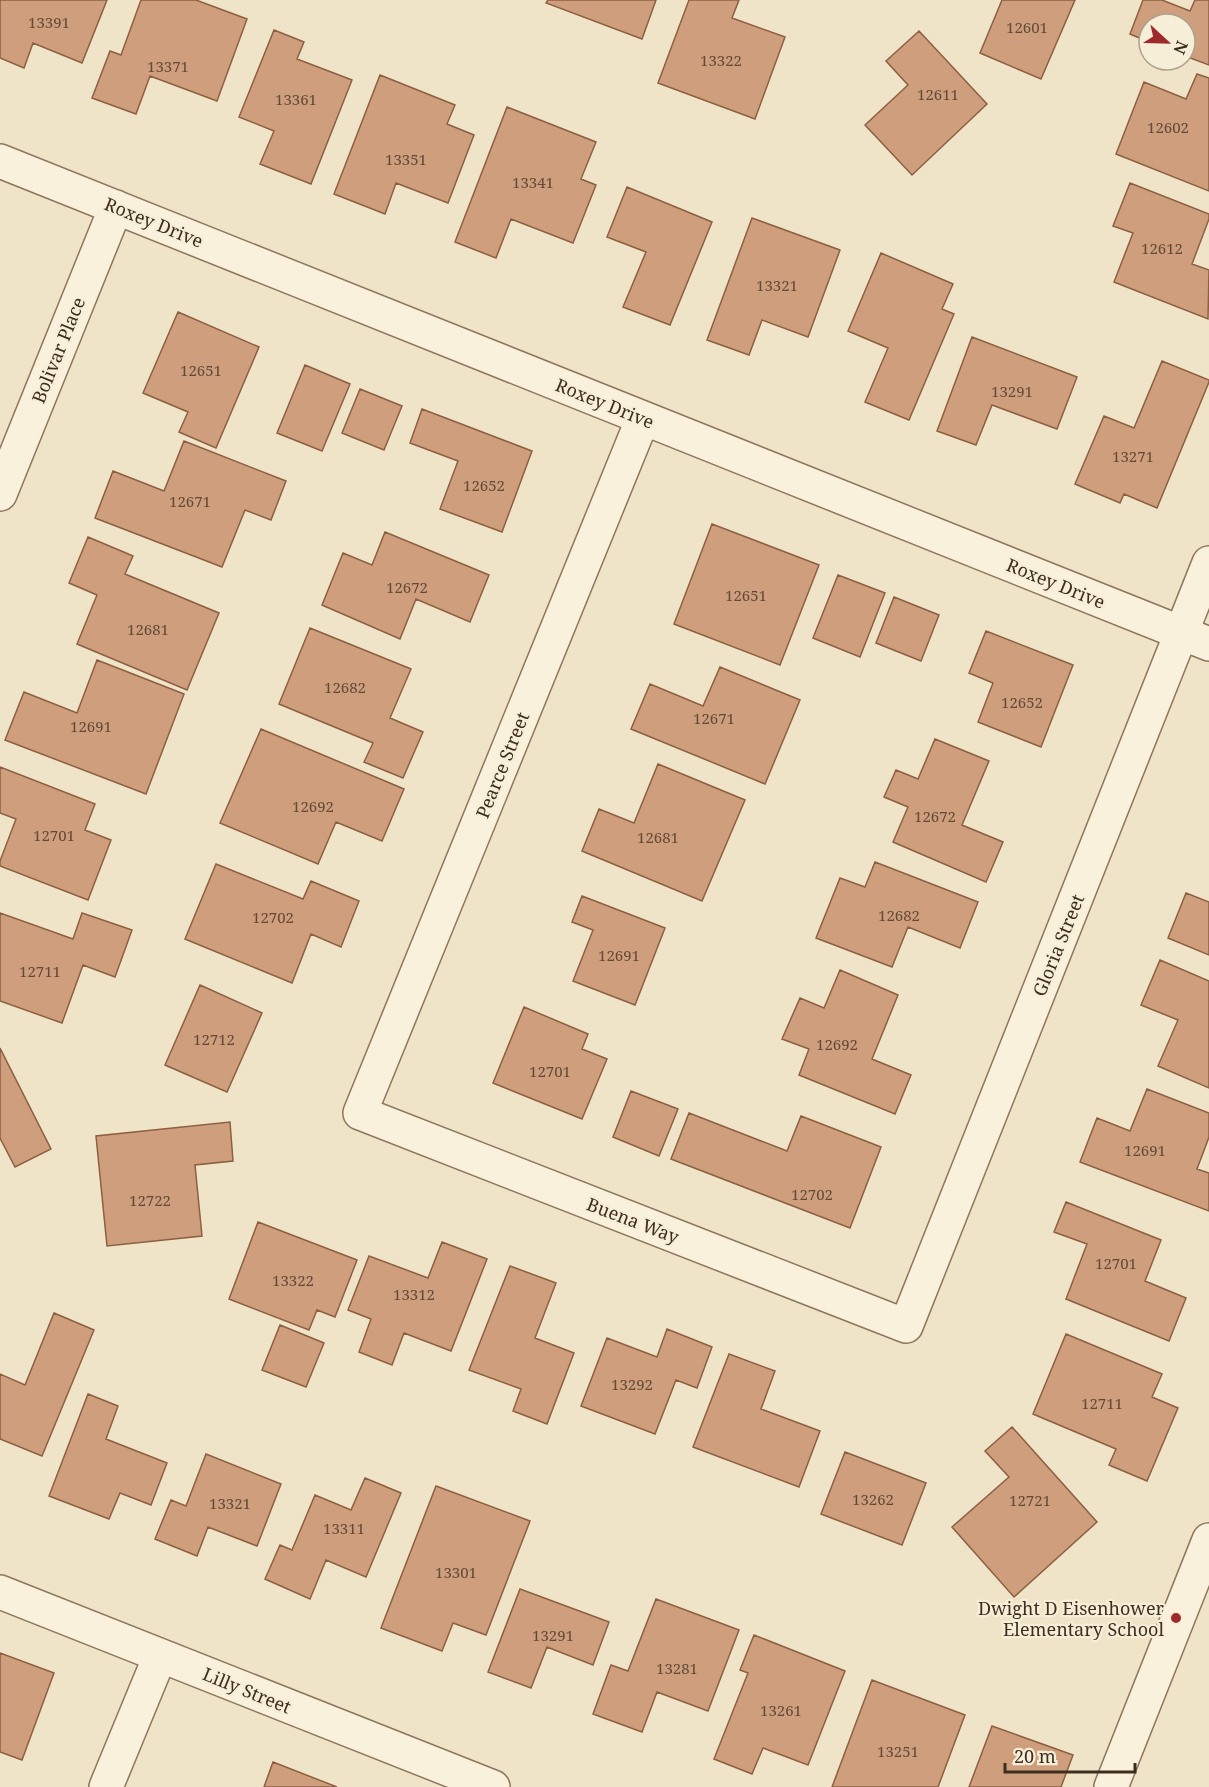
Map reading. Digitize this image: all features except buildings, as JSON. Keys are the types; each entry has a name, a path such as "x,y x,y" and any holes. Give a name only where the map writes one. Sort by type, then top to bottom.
{"street":[{"name":"Roxey Drive","path":"0,161 1195,639"},
{"name":"Bolivar Place","path":"0,494 116,207"},
{"name":"Pearce Street","path":"360,1113 643,418"},
{"name":"Gloria Street","path":"906,1326 1195,639 1209,563"},
{"name":"Buena Way","path":"360,1113 906,1326"},
{"path":"1111,1787 1209,1540"},
{"name":"Lilly Street","path":"0,1593 494,1787"},
{"path":"106,1787 160,1656"}],"place":[{"name":"Dwight D Eisenhower Elementary School","path":"1176,1618"}]}
